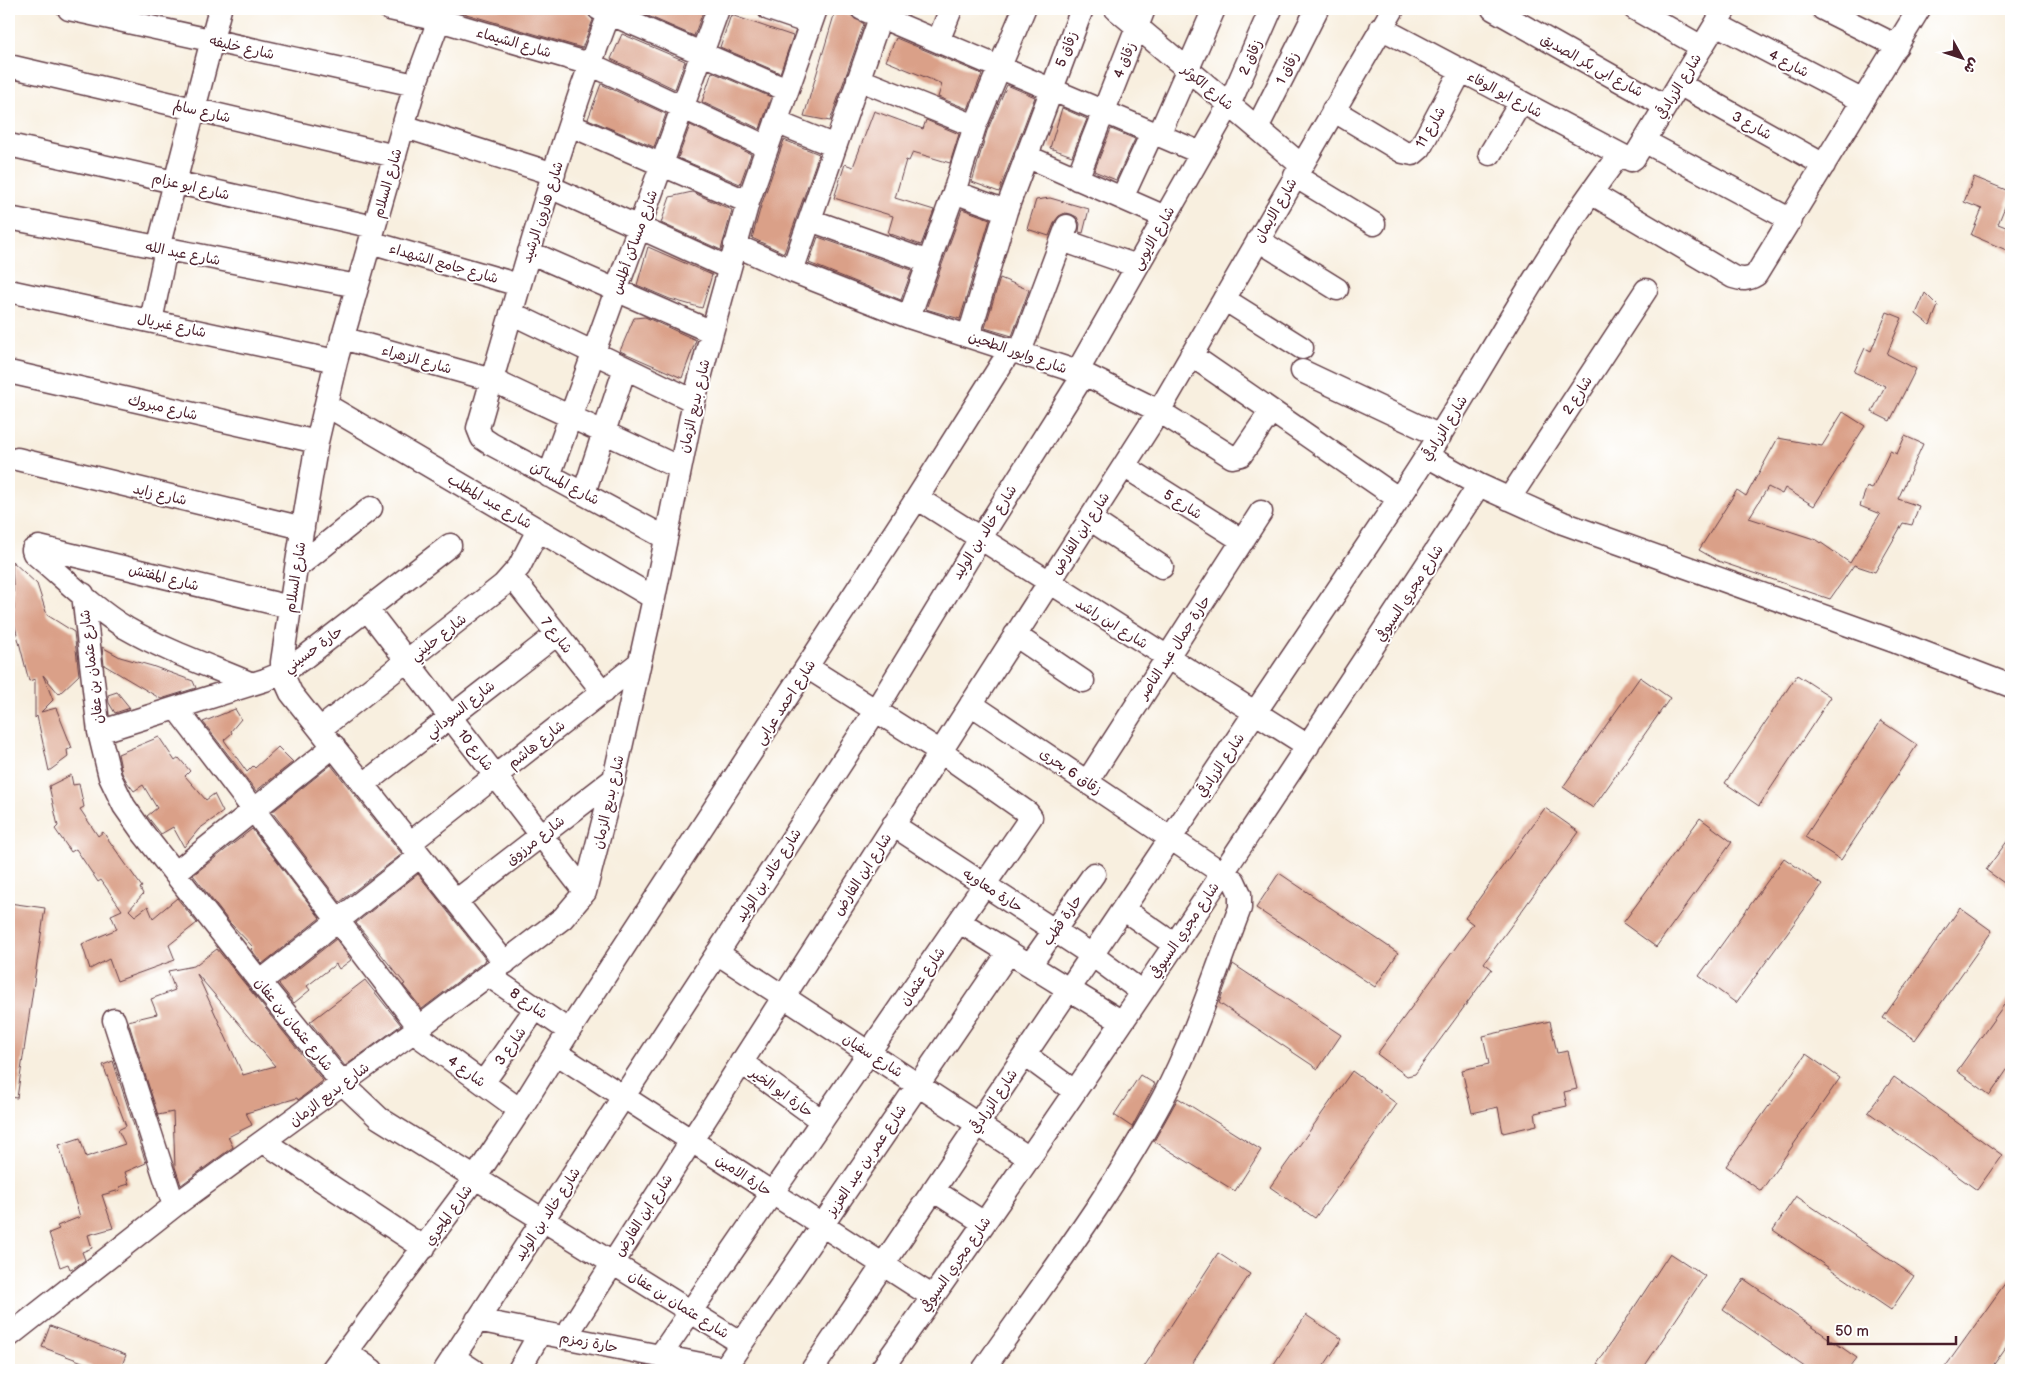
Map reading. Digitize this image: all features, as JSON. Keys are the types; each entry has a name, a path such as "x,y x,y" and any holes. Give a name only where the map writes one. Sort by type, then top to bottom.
{"street":[{"name":"شارع خليفه","path":"69,9 415,86"},
{"path":"151,321 175,182 220,9"},
{"name":"شارع الشيماء","path":"390,9 441,14 590,64 767,147"},
{"name":"شارع مساكن أطلس","path":"550,476 718,9"},
{"path":"769,9 813,16"},
{"path":"938,41 951,9"},
{"path":"909,316 954,192 975,126 1024,9"},
{"name":"زقاق 5","path":"968,335 1006,211 1082,9"},
{"name":"شارع الكوثر","path":"1116,9 1140,18 1188,70 1257,128 1298,171 1374,224"},
{"path":"1122,198 1188,70 1214,9"},
{"name":"زقاق 2","path":"1229,105 1271,9"},
{"name":"زقاق 1","path":"1257,128 1317,9"},
{"name":"شارع الايمان","path":"1159,411 1392,9"},
{"name":"شارع ابى بكر الصديق","path":"1492,9 1666,106"},
{"path":"1635,9 1702,47"},
{"path":"1823,9 1897,46"},
{"path":"1591,193 1733,277 1741,280 1749,279 1756,275 1791,220 1920,9"},
{"path":"607,10 787,90"},
{"name":"شارع هارون الرشيد","path":"481,418 529,252 607,10"},
{"path":"792,271 858,79 875,11 938,41 1201,153"},
{"name":"شارع السلام","path":"282,673 290,607 317,442 336,361 415,86 441,14"},
{"name":"شارع بديع الزمان","path":"9,1336 174,1206 264,1142 497,969 563,918 586,892 614,779 654,598 694,401 748,202 813,16"},
{"name":"شارع الزرادقي","path":"812,1370 1399,500 1555,246 1591,193 1624,157 1634,158 1720,16"},
{"name":"شارع 4","path":"1720,16 1863,101"},
{"name":"زقاق 4","path":"1077,179 1140,18"},
{"name":"شارع ابو الوفاء","path":"1381,28 1624,157"},
{"name":"شارع سالم","path":"9,66 394,156"},
{"name":"شارع 11","path":"1333,110 1403,152 1413,154 1420,148 1461,71"},
{"path":"858,79 975,126"},
{"name":"شارع 3","path":"1679,84 1824,165"},
{"path":"1490,154 1521,102"},
{"name":"شارع الايوبى","path":"1081,373 1137,266 1229,105"},
{"path":"776,122 835,146"},
{"path":"570,125 748,202"},
{"path":"403,126 552,180 639,227 729,268"},
{"path":"1644,140 1791,220"},
{"name":"شارع ابو عزام","path":"9,145 175,182 372,234"},
{"path":"1026,156 1165,217"},
{"path":"954,192 1006,211"},
{"name":"شارع عبد الله","path":"9,218 357,286"},
{"path":"810,220 929,262"},
{"name":"شارع احمد عرابى","path":"556,1053 917,498 1016,350 1065,233 1137,266"},
{"name":"شارع جامع الشهداء","path":"372,234 519,285"},
{"path":"1258,240 1337,289"},
{"name":"شارع وابور الطحين","path":"735,245 792,271 909,316 1081,373 1159,411 1232,457 1240,455 1271,411"},
{"path":"529,252 712,332"},
{"name":"شارع 2","path":"1509,500 1646,290"},
{"name":"شارع غبريال","path":"9,291 336,361"},
{"path":"1224,299 1302,348"},
{"path":"511,313 694,401"},
{"name":"شارع الزهراء","path":"342,338 492,380 680,468"},
{"path":"1191,356 1399,500"},
{"path":"584,493 625,368"},
{"path":"1302,371 1440,436"},
{"name":"شارع مبروك","path":"9,372 317,442"},
{"name":"شارع خالد بن الوليد","path":"449,1364 876,710 1081,373"},
{"name":"شارع عبد المطلب","path":"326,404 654,598"},
{"name":"شارع ابن الفارض","path":"565,1338 1159,411"},
{"name":"شارع المساكن","path":"481,418 478,428 482,438 491,444 666,538"},
{"path":"1427,456 1509,500 1563,523 1896,642 2011,686"},
{"name":"شارع زايد","path":"17,459 303,528"},
{"name":"شارع 5","path":"1124,466 1242,541"},
{"name":"شارع مجري السيوفي","path":"881,1370 1029,1158 1223,874 1479,485"},
{"name":"شارع ابن راشد","path":"917,498 1308,746"},
{"path":"296,568 371,508"},
{"name":"حارة جمال عبد الناصر","path":"1087,782 1261,512"},
{"path":"1090,519 1162,567"},
{"name":"شارع حليني","path":"175,873 253,810 407,661 512,577 538,530"},
{"name":"حارة حسيني","path":"99,732 282,673 294,666 450,545"},
{"name":"شارع المفتش","path":"83,594 34,553 33,550 39,547 290,607"},
{"name":"شارع 7","path":"512,577 603,692"},
{"path":"83,594 103,612 141,636 252,684"},
{"name":"شارع عثمان بن عفان","path":"83,594 99,732 110,777 124,806 260,982 342,1083 379,1118 741,1342"},
{"name":"شارع 10","path":"367,609 586,892"},
{"name":"شارع السوداني","path":"364,784 556,634"},
{"path":"1015,635 1083,680"},
{"name":"شارع هاشم","path":"260,982 338,921 496,776 639,663"},
{"name":"شارع عثمان","path":"660,1356 1030,819 1030,814 941,752 807,667"},
{"path":"282,673 291,693 456,901 497,969"},
{"name":"زقاق 6 بحرى","path":"971,704 1234,881 1240,894 1240,908 1165,1096 1134,1152 982,1370"},
{"name":"شارع 4","path":"176,708 338,921 416,1030 520,1110"},
{"name":"شارع مرزوق","path":"456,901 614,779"},
{"name":"حارة معاويه","path":"893,825 1055,930 1142,992"},
{"name":"حارة قطب","path":"1030,966 1094,874"},
{"path":"1122,910 1175,945"},
{"path":"960,922 1122,1022"},
{"name":"شارع عمر بن عبد العزيز","path":"727,1370 741,1342 1008,952"},
{"name":"شارع سفيان","path":"717,953 1029,1158"},
{"name":"شارع 8","path":"497,969 536,1008 569,1031"},
{"name":"شارع 3","path":"483,1083 536,1008"},
{"path":"114,1020 174,1206"},
{"name":"حارة الامين","path":"556,1053 933,1297"},
{"name":"شارع المجري","path":"332,1370 475,1178 556,1053"},
{"path":"1025,1055 1074,1091"},
{"name":"حارة ابو الخير","path":"742,1062 822,1121"},
{"path":"264,1142 424,1248"},
{"path":"933,1190 984,1223"},
{"name":"حارة زمزم","path":"477,1320 727,1370"},
{"path":"519,1370 540,1333"},
{"path":"346,1352 372,1370"},
{"path":"449,1364 473,1370"}],"building":[{"path":"456,9 575,9 587,13 593,20 582,48 456,11"},
{"path":"632,9 704,9 694,36"},
{"path":"835,12 851,15 864,24 830,121 804,116"},
{"path":"731,15 793,36 780,73 720,47"},
{"path":"622,34 685,61 675,89 611,59"},
{"path":"896,38 982,74 968,109 938,97 942,84 886,61"},
{"path":"712,72 771,97 760,129 702,102"},
{"path":"601,84 666,114 654,147 588,119"},
{"path":"1007,85 1035,97 999,192 972,182 987,131"},
{"path":"1062,108 1087,119 1072,156 1050,148"},
{"path":"874,111 923,129 926,120 959,134 950,163 913,152 909,161 906,160 895,198 934,210 921,245 888,233 893,216 834,198 845,164 853,167"},
{"path":"690,125 751,154 740,184 678,158"},
{"path":"1111,129 1135,139 1116,180 1094,171"},
{"path":"784,140 819,154 784,253 752,238"},
{"path":"1974,177 2011,192 1998,224 2011,229 2011,252 1971,235 1982,209 1964,202"},
{"path":"692,192 732,210 721,250 661,223 670,197"},
{"path":"1050,198 1089,209 1083,233 1079,232 1080,224 1077,217 1065,213 1055,221 1049,236 1027,229 1036,200"},
{"path":"962,209 990,219 960,319 926,309"},
{"path":"818,237 912,270 901,300 809,263"},
{"path":"648,247 712,275 702,308 670,299 637,285"},
{"path":"1000,278 1029,290 1012,336 985,328"},
{"path":"1925,293 1938,306 1930,325 1916,314"},
{"path":"1887,312 1902,318 1887,354 1916,369 1890,421 1872,412 1885,386 1854,372 1865,348 1871,351"},
{"path":"645,317 696,340 682,378 620,351 634,318"},
{"path":"1843,412 1865,426 1814,506 1785,488 1782,494 1768,487 1749,518 1817,540 1850,563 1880,514 1860,506 1867,487 1872,489 1890,451 1897,454 1905,436 1923,444 1898,499 1919,506 1912,525 1903,523 1875,572 1854,565 1830,599 1718,561 1699,550 1737,490 1746,496 1778,438 1822,446"},
{"path":"12,561 37,584 47,615 74,632 79,675 59,694 43,675 53,700 41,712 56,708 72,748 67,750 68,757 49,771 37,716 35,718 35,679 29,681 11,611 14,610"},
{"path":"102,647 120,657 193,681 196,688 161,699 104,665"},
{"path":"1797,675 1831,697 1759,806 1725,783"},
{"path":"1640,677 1670,698 1593,808 1563,787"},
{"path":"117,692 130,708 115,713 109,703 108,695"},
{"path":"235,709 241,719 231,731 232,733 224,740 247,772 253,766 255,768 278,747 293,762 256,791 203,722"},
{"path":"1881,721 1917,745 1841,860 1805,837"},
{"path":"159,737 175,761 179,758 190,771 185,776 206,800 214,794 223,812 199,829 184,847 173,827 161,834 147,816 157,808 143,785 134,791 122,773 118,754"},
{"path":"331,765 402,854 340,902 272,812"},
{"path":"71,775 73,785 79,784 84,807 80,809 98,836 103,832 142,887 140,888 143,894 129,910 135,916 148,906 153,918 177,898 197,923 169,945 175,960 117,981 109,959 90,969 82,944 117,929 111,915 122,910 101,880 98,882 76,849 71,852 55,829 58,826 49,786"},
{"path":"1545,808 1579,832 1484,963 1492,969 1415,1074 1407,1076 1377,1054 1473,924 1465,918"},
{"path":"1700,818 1732,842 1656,947 1623,923"},
{"path":"252,829 320,918 262,964 251,949 253,947 230,923 193,875"},
{"path":"2011,836 2011,888 1986,870"},
{"path":"1784,858 1822,885 1736,1003 1699,976"},
{"path":"1279,873 1398,953 1375,987 1256,908"},
{"path":"418,874 486,960 422,1009 403,985 405,984 356,923"},
{"path":"9,903 45,908 17,1098 9,1097"},
{"path":"1960,908 1992,931 1915,1040 1883,1018"},
{"path":"336,939 351,960 339,969 336,964 307,986 310,990 294,1003 279,984"},
{"path":"217,949 323,1081 298,1100 297,1098 246,1113 252,1125 228,1137 233,1147 181,1185 175,1167 173,1112 158,1115 128,1021 157,1014 151,999 175,990 168,971 194,966","holes":["197,974 275,1066 243,1075"]},
{"path":"1233,964 1341,1035 1318,1069 1219,1003"},
{"path":"365,980 401,1025 345,1066 310,1022"},
{"path":"2011,995 2011,1064 1990,1095 1957,1071"},
{"path":"1550,1021 1557,1053 1568,1051 1577,1089 1564,1092 1567,1106 1535,1113 1537,1125 1503,1133 1498,1107 1472,1113 1462,1070 1489,1064 1483,1036"},
{"path":"1806,1054 1840,1078 1761,1191 1726,1166"},
{"path":"113,1061 146,1163 125,1172 129,1184 119,1187 120,1190 102,1195 113,1228 88,1235 92,1248 82,1252 85,1260 70,1269 68,1264 60,1267 49,1233 59,1229 57,1226 80,1217 59,1145 80,1138 86,1157 125,1144 118,1130 126,1126 103,1065"},
{"path":"1352,1071 1397,1104 1315,1218 1270,1187"},
{"path":"1140,1075 1155,1084 1132,1127 1114,1115"},
{"path":"1894,1077 2002,1155 1977,1190 1868,1112"},
{"path":"1178,1098 1261,1150 1235,1191 1154,1141"},
{"path":"1796,1196 1914,1276 1891,1310 1773,1230"},
{"path":"1218,1253 1250,1274 1188,1370 1142,1370"},
{"path":"1670,1253 1705,1276 1642,1370 1605,1370 1597,1364"},
{"path":"2011,1275 2011,1340 1990,1370 1943,1370"},
{"path":"1744,1279 1857,1358 1848,1370 1809,1370 1723,1310"},
{"path":"1306,1315 1342,1339 1321,1370 1270,1370"},
{"path":"50,1326 126,1355 120,1370 104,1370 42,1347"}]}
